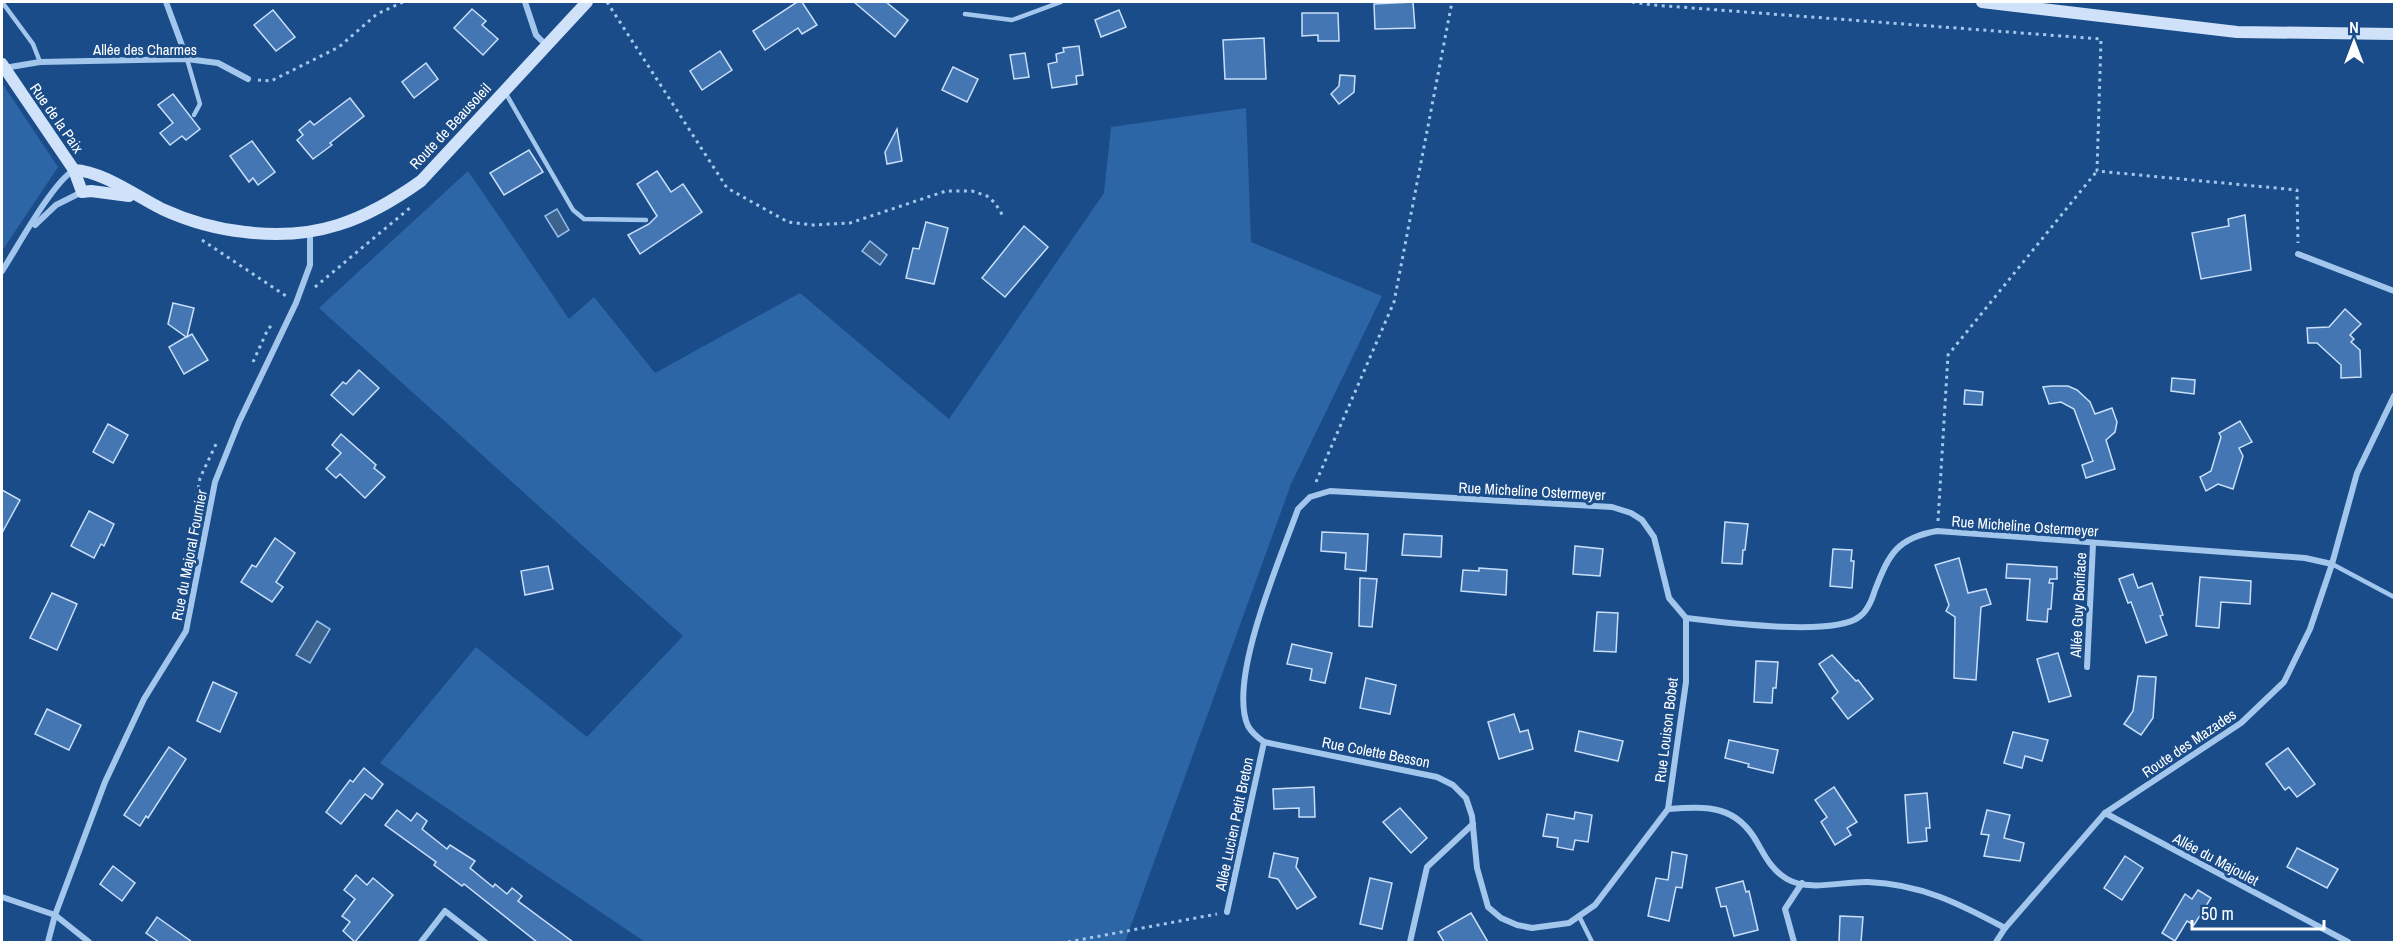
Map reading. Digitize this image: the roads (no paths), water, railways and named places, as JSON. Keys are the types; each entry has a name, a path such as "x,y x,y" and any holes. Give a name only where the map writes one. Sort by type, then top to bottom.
{"main road":[{"name":"Route de Beausoleil","path":"146,201 196,222 224,230 270,235 310,233 340,225 369,213 421,181 545,44 587,2"},
{"path":"1982,2 2237,32 2394,34"},
{"name":"Rue de la Paix","path":"3,66 74,170 82,192"},
{"path":"74,170 96,174 146,201"},
{"path":"82,192 111,193 146,201"}],"street":[{"path":"166,2 187,59"},
{"path":"525,2 537,35 545,44"},
{"name":"Allée des Charmes","path":"3,66 40,62 187,59 218,63 248,80"},
{"path":"2,272 62,180 74,170"},
{"path":"24,237 56,205 82,192"},
{"name":"Rue du Majoral Fournier","path":"48,942 55,915 105,782 144,699 186,631 215,482 239,422 296,303 310,265 310,233"},
{"path":"2298,254 2394,291"},
{"name":"Route des Mazades","path":"1996,942 2005,928 2105,813 2241,723 2284,682 2310,629 2332,564 2357,473 2394,396"},
{"name":"Rue Micheline Ostermeyer","path":"1264,742 1254,735 1248,725 1244,710 1244,679 1248,651 1298,508 1310,497 1329,491 1612,507 1631,513 1642,520 1654,537 1670,598 1686,618 1812,627 1841,626 1859,618 1870,606 1886,560 1901,544 1920,534 1937,531 2306,558 2332,564"},
{"name":"Allée Guy Boniface","path":"2087,667 2093,544"},
{"name":"Rue Louison Bobet","path":"1668,809 1686,682 1686,618"},
{"name":"Rue Colette Besson","path":"1264,742 1437,777 1453,785 1466,798 1473,824 1477,868 1488,908 1517,925 1532,928 1569,923 1595,904 1668,809"},
{"name":"Allée Lucien Petit Breton","path":"1227,912 1264,742"},
{"path":"1668,809 1704,806 1728,813 1750,828 1770,866 1788,880 1811,885 1868,882 1913,888 1955,901 2005,928"},
{"name":"Allée du Majoulet","path":"2105,813 2348,942"},
{"path":"1410,942 1427,867 1473,824"},
{"path":"1794,942 1785,909 1802,883"},
{"path":"2,897 55,915 89,942"},
{"path":"421,942 445,911 485,942"}],"lane":[{"path":"2,2 33,44 40,62"},
{"path":"965,14 1012,20 1061,2"},
{"path":"187,59 200,104 194,115"},
{"path":"504,90 573,210 584,219 646,220"},
{"path":"2332,564 2394,597"},
{"path":"1579,916 1592,942"}]}
